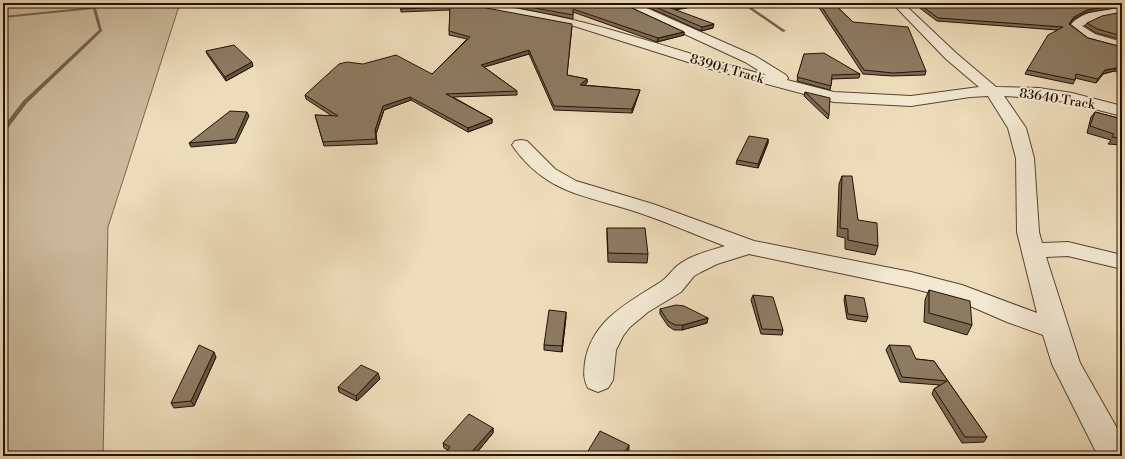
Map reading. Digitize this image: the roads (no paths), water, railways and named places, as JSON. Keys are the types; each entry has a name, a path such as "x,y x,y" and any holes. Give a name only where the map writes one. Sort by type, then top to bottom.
{"street":[{"name":"83904 Track","path":"466,3 574,22 688,58 834,97 883,101 911,101 970,92 992,91"},
{"path":"626,3 750,59 781,79 785,85"},
{"path":"897,3 951,56 992,91 1017,128 1025,158 1028,232 1032,251 1066,364 1115,456"},
{"path":"1122,11 1113,11 1087,18 1078,23 1076,27 1091,37 1122,46"},
{"name":"83640 Track","path":"992,91 1039,93 1072,98 1122,111"},
{"path":"521,145 550,175 558,181 646,208 748,246 910,280 962,293 1016,316 1056,329"},
{"path":"598,380 604,344 607,337 620,320 639,305 671,288 679,281 685,272 696,266 748,246"},
{"path":"1032,251 1068,249 1122,262"}],"waterway":[{"path":"94,8 100,3"},
{"path":"743,3 784,31"},
{"path":"3,17 94,8"},
{"path":"3,131 25,102 101,30 94,8"}]}
